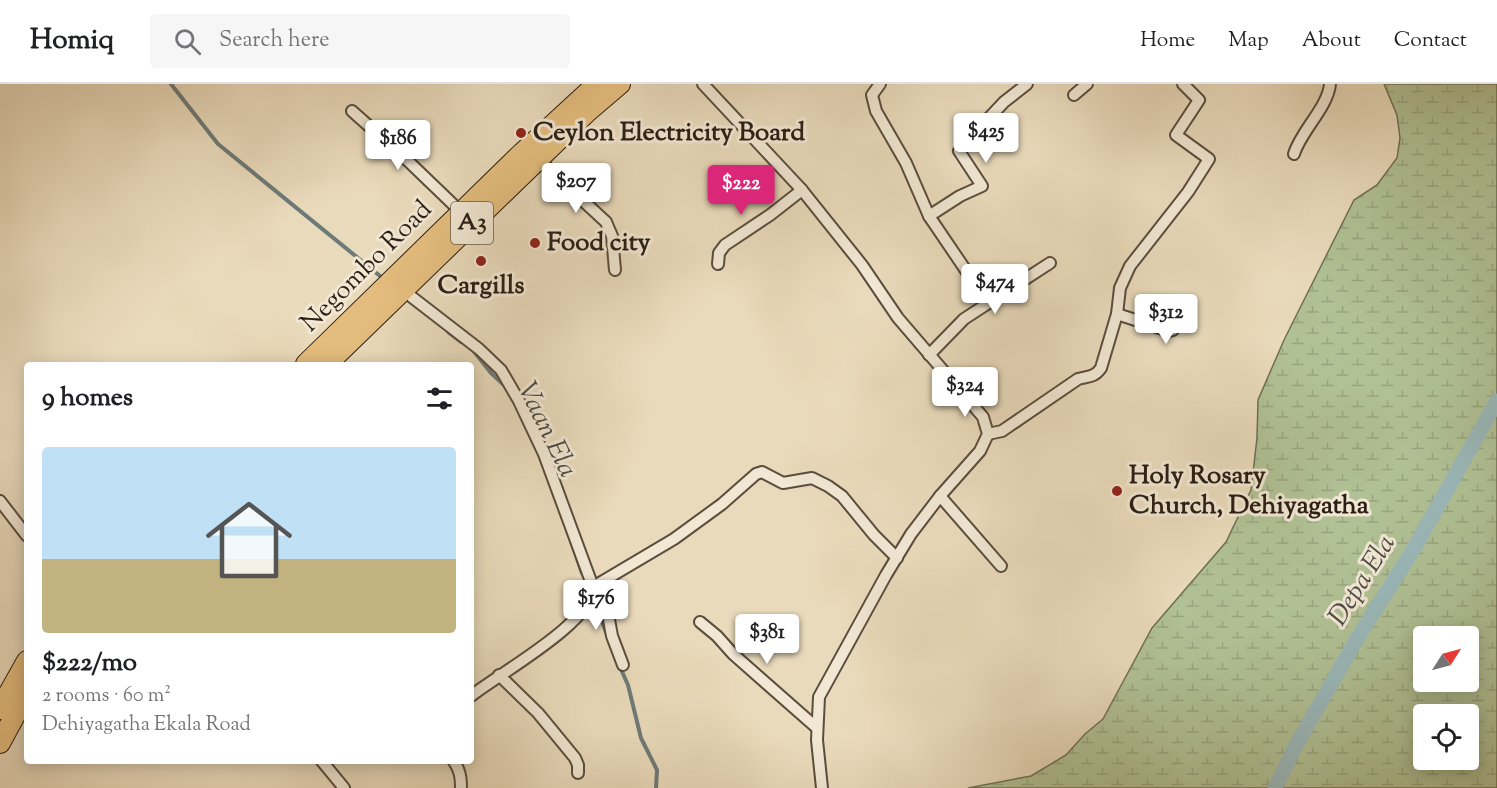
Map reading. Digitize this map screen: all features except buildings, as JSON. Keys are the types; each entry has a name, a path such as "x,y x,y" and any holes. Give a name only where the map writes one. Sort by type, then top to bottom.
{"highway":[{"name":"Negombo Road","path":"308,362 460,212 597,84"},
{"name":"Negombo Road","path":"329,362 586,112 620,84"},
{"path":"0,709 24,667"},
{"path":"0,743 24,699"}],"street":[{"path":"704,84 802,190 862,265 898,318 983,417 988,434 980,451 940,496 897,558 819,697 817,728 822,788"},
{"path":"880,84 872,94 876,111 906,163 928,216 988,303"},
{"path":"928,216 960,196 982,186 959,151 972,129 989,118 1004,102 1027,84"},
{"path":"1074,95 1087,84"},
{"path":"988,434 1002,431 1078,379 1096,375 1103,362 1117,314 1120,288 1130,266 1188,192 1209,159 1176,135 1199,100 1183,84"},
{"path":"1294,154 1329,93 1330,84"},
{"path":"352,111 460,212"},
{"path":"538,159 606,222 612,236 615,270"},
{"path":"718,264 719,253 725,245 802,190"},
{"path":"929,355 963,319 1050,263"},
{"path":"404,291 479,349 501,370 544,454 594,586 606,603 612,636 623,664"},
{"path":"1117,314 1169,331 1173,330 1182,301"},
{"path":"474,694 558,634 583,611 594,586 674,539 722,504 756,474 762,472 783,483 812,478 828,486 842,496 874,535 897,558"},
{"path":"940,496 1000,566"},
{"path":"0,501 24,532"},
{"path":"700,622 817,728"},
{"path":"499,675 538,713 575,758 578,772"},
{"path":"324,764 344,788"},
{"path":"456,764 461,777 461,788"}],"green space":[{"path":"1384,84 1497,84 1497,788 968,788 1031,776 1066,755 1085,734 1103,719 1152,628 1226,542 1251,490 1257,438 1258,400 1284,340 1354,200 1377,185 1397,158 1400,138 1397,115"}],"waterway":[{"name":"Vaan Ela","path":"171,84 218,144 385,280"},
{"name":"Vaan Ela","path":"448,332 461,342"},
{"name":"Vaan Ela","path":"472,349 505,386"},
{"name":"Depa Ela","path":"1275,788 1294,749 1355,642 1413,550 1497,401"},
{"name":"Vaan Ela","path":"570,538 582,573"},
{"name":"Vaan Ela","path":"597,608 607,635"},
{"name":"Vaan Ela","path":"620,667 628,685 641,738 657,770 656,788"}],"place":[{"name":"Ceylon Electricity Board","path":"521,133"},
{"name":"Food city","path":"535,243"},
{"name":"Cargills","path":"481,261"},
{"name":"Holy Rosary Church, Dehiyagatha","path":"1117,491"}]}
